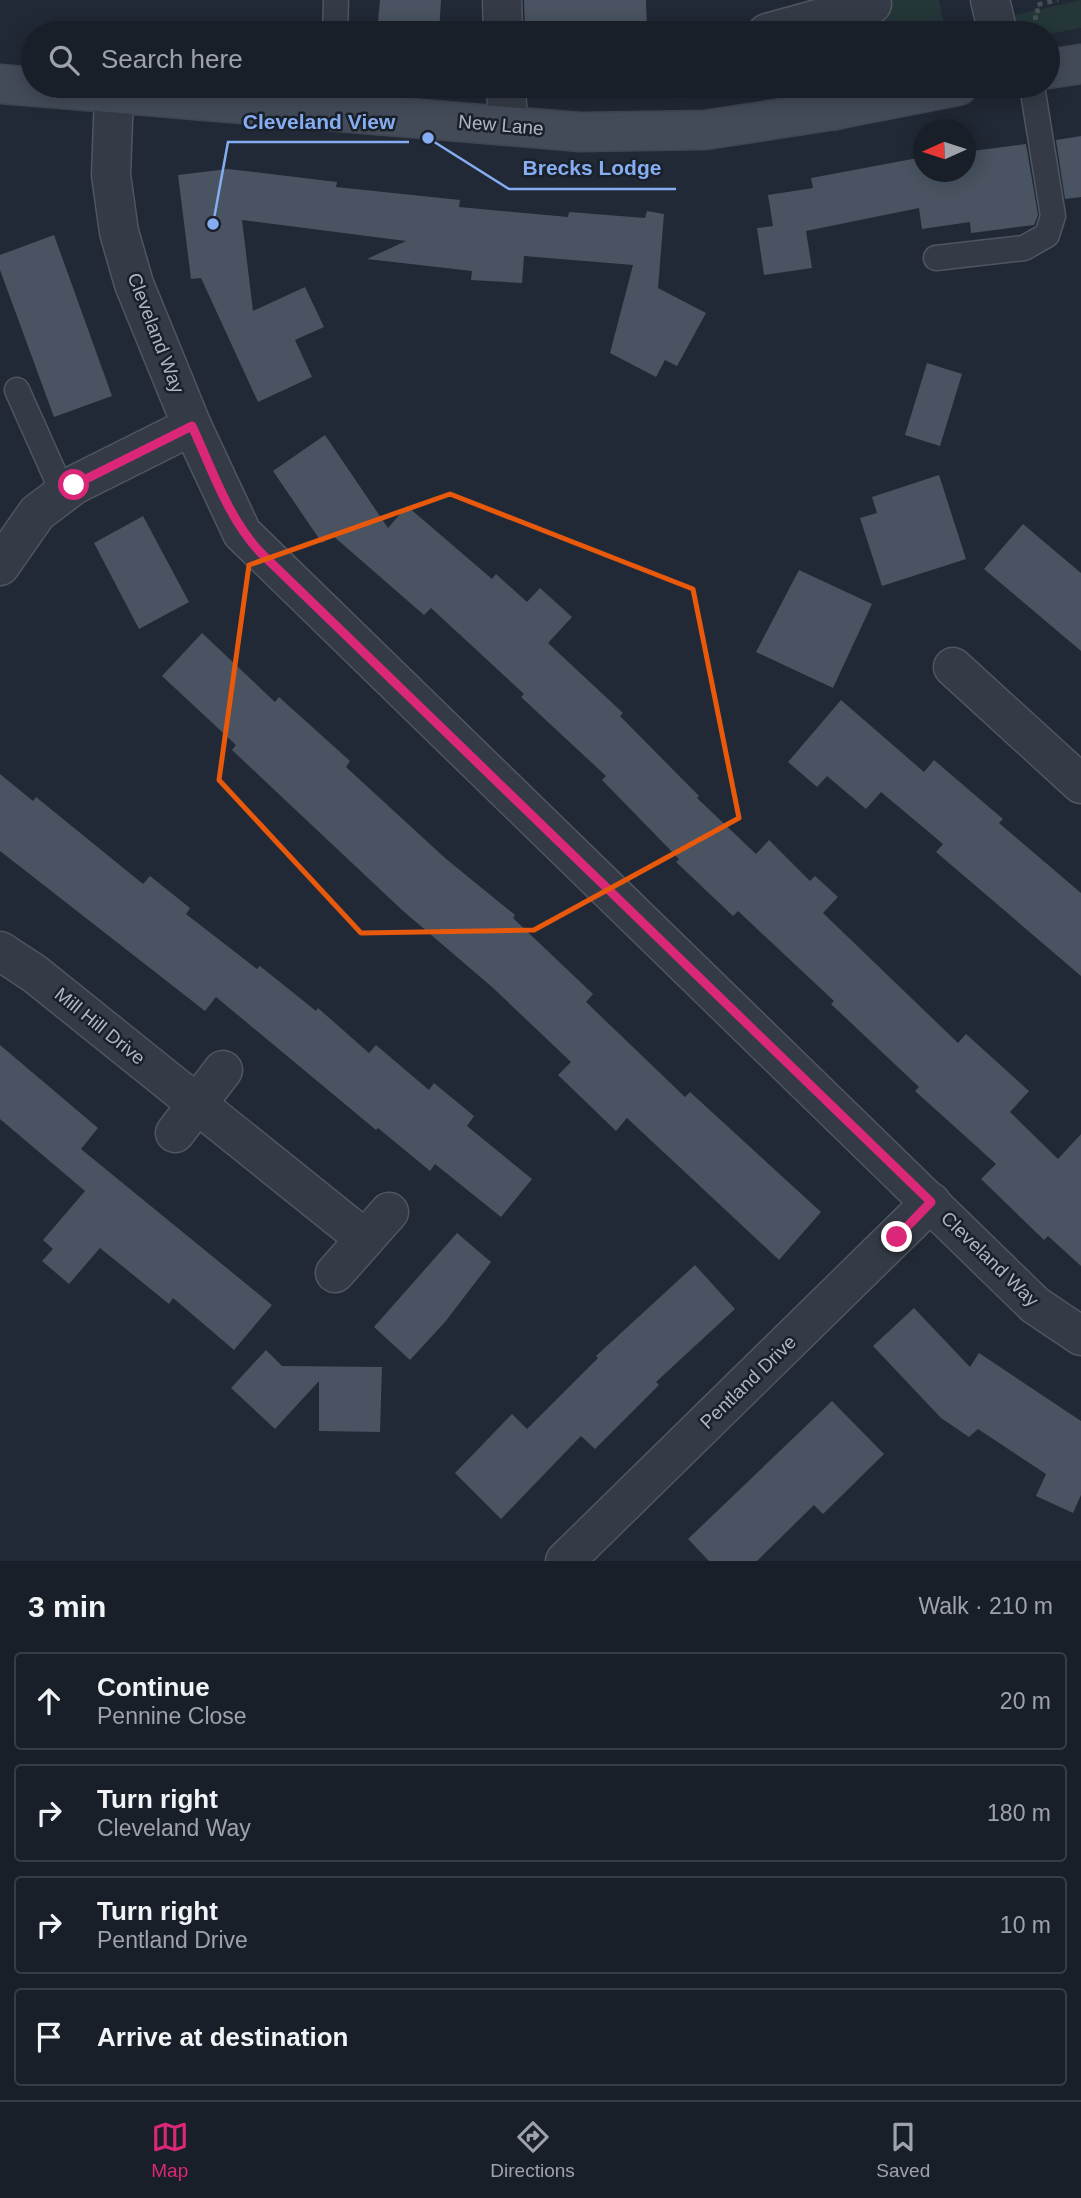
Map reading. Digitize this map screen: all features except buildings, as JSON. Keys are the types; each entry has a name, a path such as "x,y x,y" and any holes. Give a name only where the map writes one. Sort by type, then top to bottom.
{"street":[{"path":"502,0 503,21"},
{"path":"990,0 995,21"},
{"path":"831,21 872,4"},
{"path":"1060,67 1081,64"},
{"name":"New Lane","path":"0,84 21,86"},
{"name":"Cleveland Way","path":"114,98 111,175 119,232 134,284 192,426 242,533 1035,1305 1081,1336"},
{"name":"New Lane","path":"288,98 332,99 508,125 580,132 705,130 833,98"},
{"path":"507,98 508,125"},
{"path":"0,566 37,513 63,493 192,426"},
{"path":"954,667 1081,784"},
{"name":"Mill Hill Drive","path":"0,951 35,974 186,1119 377,1226 335,1273"},
{"path":"186,1119 223,1070"},
{"name":"Pentland Drive","path":"565,1561 931,1202"}],"lane":[{"path":"335,21 336,0"},
{"path":"936,258 1024,248 1047,235 1053,216 1034,98"},
{"path":"17,390 63,493"}],"highlighted area":[{"path":"450,494 693,589 739,818 534,930 361,933 219,780 249,565"}],"shaded area":[{"path":"873,0 939,0 943,21 877,21"},
{"path":"1081,0 1081,28 1060,32 1060,21 1008,21 1006,17"}],"place":[{"name":"Brecks Lodge","path":"428,138"},
{"name":"Cleveland View","path":"213,224"}],"route":[{"path":"74,485 192,426 230,512 242,533 260,552 931,1202 897,1237"}]}
